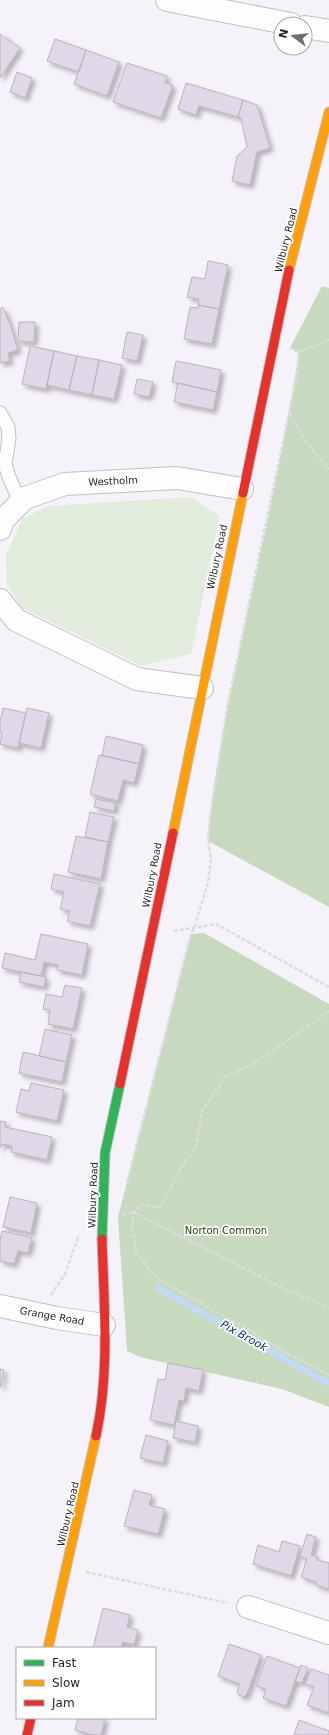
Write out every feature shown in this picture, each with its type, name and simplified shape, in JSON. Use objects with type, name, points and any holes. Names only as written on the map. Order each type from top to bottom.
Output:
[{"type":"street","points":[[167,0],[273,21]]},
{"type":"street","points":[[313,28],[329,31]]},
{"type":"street","name":"Wilbury Road","points":[[48,1647],[101,1412],[105,1364],[102,1220],[105,1153],[152,934],[242,489],[286,282],[329,112]]},
{"type":"street","name":"Westholm","points":[[0,529],[3,520],[25,498],[65,484],[177,478],[242,489]]},
{"type":"street","points":[[3,607],[16,620],[137,679],[202,688]]},
{"type":"street","name":"Grange Road","points":[[0,1306],[57,1318],[104,1325]]},
{"type":"street","points":[[248,1607],[329,1633]]},
{"type":"street","points":[[27,1735],[31,1719]]},
{"type":"lane","points":[[0,413],[8,427],[9,439],[5,464],[9,478],[20,502]]},
{"type":"path","points":[[290,348],[299,352],[329,340]]},
{"type":"path","points":[[126,1186],[191,934],[208,883],[211,858],[208,841],[210,817],[228,703],[290,414],[297,375],[299,352]]},
{"type":"path","points":[[290,414],[307,444],[329,469]]},
{"type":"path","points":[[194,928],[216,924],[329,987]]},
{"type":"path","points":[[118,1217],[134,1212],[142,1204],[160,1208],[182,1166],[196,1147],[202,1111],[225,1077],[257,1062],[329,1011]]},
{"type":"path","points":[[134,1212],[286,1290],[329,1307]]},
{"type":"path","points":[[134,1212],[132,1225],[136,1252],[156,1278],[251,1331],[284,1352],[329,1375]]},
{"type":"path","points":[[48,1298],[65,1274],[80,1231]]},
{"type":"path","points":[[67,1568],[248,1607]]},
{"type":"green space","points":[[322,286],[329,288],[329,907],[208,841],[213,792],[225,719],[272,500],[293,389],[299,352],[290,348]]},
{"type":"green space","points":[[190,497],[220,516],[191,654],[142,666],[22,608],[7,584],[6,555],[22,519],[48,506]]},
{"type":"green space","name":"Norton Common","points":[[204,933],[329,1004],[329,1407],[282,1389],[140,1357],[127,1351],[118,1217],[191,934]]},
{"type":"building","points":[[0,34],[20,48],[0,78]]},
{"type":"building","points":[[55,39],[86,50],[79,72],[47,61]]},
{"type":"building","points":[[86,50],[119,62],[107,96],[74,84]]},
{"type":"building","points":[[127,63],[167,76],[165,83],[173,85],[161,118],[113,102]]},
{"type":"building","points":[[17,72],[32,78],[25,98],[10,92]]},
{"type":"building","points":[[186,83],[243,100],[238,117],[199,106],[196,115],[178,109]]},
{"type":"building","points":[[243,100],[257,105],[270,148],[257,152],[250,185],[232,181],[237,156],[247,147],[241,118],[238,117]]},
{"type":"building","points":[[208,261],[228,265],[219,309],[198,305],[199,299],[187,297],[192,277],[205,279]]},
{"type":"building","points":[[198,305],[219,309],[212,344],[184,339],[190,307],[198,308]]},
{"type":"building","points":[[3,307],[18,350],[8,353],[10,361],[0,363],[0,309]]},
{"type":"building","points":[[19,322],[35,322],[34,342],[18,341]]},
{"type":"building","points":[[127,332],[143,335],[137,361],[122,358]]},
{"type":"building","points":[[30,346],[54,351],[46,389],[22,384]]},
{"type":"building","points":[[54,351],[77,356],[69,390],[47,385]]},
{"type":"building","points":[[77,356],[99,360],[92,395],[69,390]]},
{"type":"building","points":[[99,360],[122,365],[114,399],[92,395]]},
{"type":"building","points":[[176,361],[221,370],[217,392],[172,382]]},
{"type":"building","points":[[137,379],[153,382],[149,397],[134,394]]},
{"type":"building","points":[[178,383],[217,392],[213,410],[174,402]]},
{"type":"building","points":[[3,708],[26,713],[18,748],[0,744],[2,733],[0,733],[0,722]]},
{"type":"building","points":[[27,708],[49,713],[41,748],[19,743]]},
{"type":"building","points":[[106,736],[143,745],[139,764],[102,755]]},
{"type":"building","points":[[99,755],[139,764],[134,783],[123,780],[118,801],[90,794]]},
{"type":"building","points":[[96,799],[116,803],[114,811],[94,807]]},
{"type":"building","points":[[90,812],[114,817],[108,842],[85,837]]},
{"type":"building","points":[[76,836],[108,842],[101,879],[68,872]]},
{"type":"building","points":[[54,874],[100,884],[90,926],[67,921],[70,911],[60,909],[64,892],[51,889]]},
{"type":"building","points":[[41,934],[88,944],[82,975],[57,970],[58,965],[44,962],[41,976],[2,968],[5,953],[35,960]]},
{"type":"building","points":[[21,972],[46,977],[44,987],[19,982]]},
{"type":"building","points":[[65,985],[82,988],[73,1029],[48,1024],[50,1010],[43,1009],[46,994],[62,997]]},
{"type":"building","points":[[45,1029],[72,1035],[66,1062],[39,1056]]},
{"type":"building","points":[[23,1052],[66,1062],[62,1082],[19,1073]]},
{"type":"building","points":[[31,1083],[64,1090],[57,1121],[16,1112],[21,1089],[29,1091]]},
{"type":"building","points":[[0,1121],[6,1122],[5,1127],[52,1137],[47,1160],[11,1152],[12,1146],[2,1144],[0,1148]]},
{"type":"building","points":[[10,1197],[37,1203],[31,1233],[3,1227]]},
{"type":"building","points":[[2,1231],[32,1238],[28,1253],[18,1251],[14,1264],[0,1261],[0,1240]]},
{"type":"building","points":[[168,1363],[203,1370],[199,1391],[186,1388],[184,1401],[179,1400],[174,1425],[150,1420],[158,1379],[165,1380]]},
{"type":"building","points":[[0,1369],[4,1370],[1,1387],[0,1387]]},
{"type":"building","points":[[176,1421],[198,1426],[195,1442],[173,1438]]},
{"type":"building","points":[[146,1435],[168,1441],[163,1463],[140,1458]]},
{"type":"building","points":[[134,1490],[152,1495],[149,1505],[165,1509],[158,1534],[124,1526]]},
{"type":"building","points":[[307,1534],[316,1537],[311,1555],[318,1557],[317,1560],[329,1563],[329,1589],[316,1585],[317,1582],[301,1577],[307,1559],[300,1556]]},
{"type":"building","points":[[282,1541],[300,1546],[291,1576],[253,1564],[258,1545],[279,1552]]},
{"type":"building","points":[[103,1608],[130,1615],[127,1627],[138,1630],[134,1645],[123,1642],[121,1647],[93,1647]]},
{"type":"building","points":[[229,1644],[261,1655],[247,1694],[244,1697],[239,1695],[237,1691],[240,1684],[218,1676]]},
{"type":"building","points":[[267,1656],[300,1668],[286,1706],[263,1698],[266,1689],[256,1686]]},
{"type":"building","points":[[301,1665],[308,1668],[302,1683],[295,1681]]},
{"type":"building","points":[[311,1669],[329,1675],[329,1713],[307,1705],[314,1687],[305,1684]]},
{"type":"building","points":[[78,1719],[105,1719],[101,1735],[93,1735],[75,1730]]},
{"type":"building","points":[[299,1720],[329,1731],[329,1735],[294,1735]]},
{"type":"waterway","name":"Pix Brook","points":[[158,1288],[329,1384]]},
{"type":"traffic: fast","points":[[102,1239],[105,1153],[120,1084]]},
{"type":"traffic: slow","points":[[289,270],[329,112]]},
{"type":"traffic: slow","points":[[173,833],[243,493]]},
{"type":"traffic: slow","points":[[48,1647],[96,1436]]},
{"type":"traffic: jam","points":[[243,493],[289,270]]},
{"type":"traffic: jam","points":[[120,1084],[173,833]]},
{"type":"traffic: jam","points":[[96,1436],[105,1363],[105,1313],[102,1239]]},
{"type":"traffic: jam","points":[[27,1735],[31,1719]]}]
